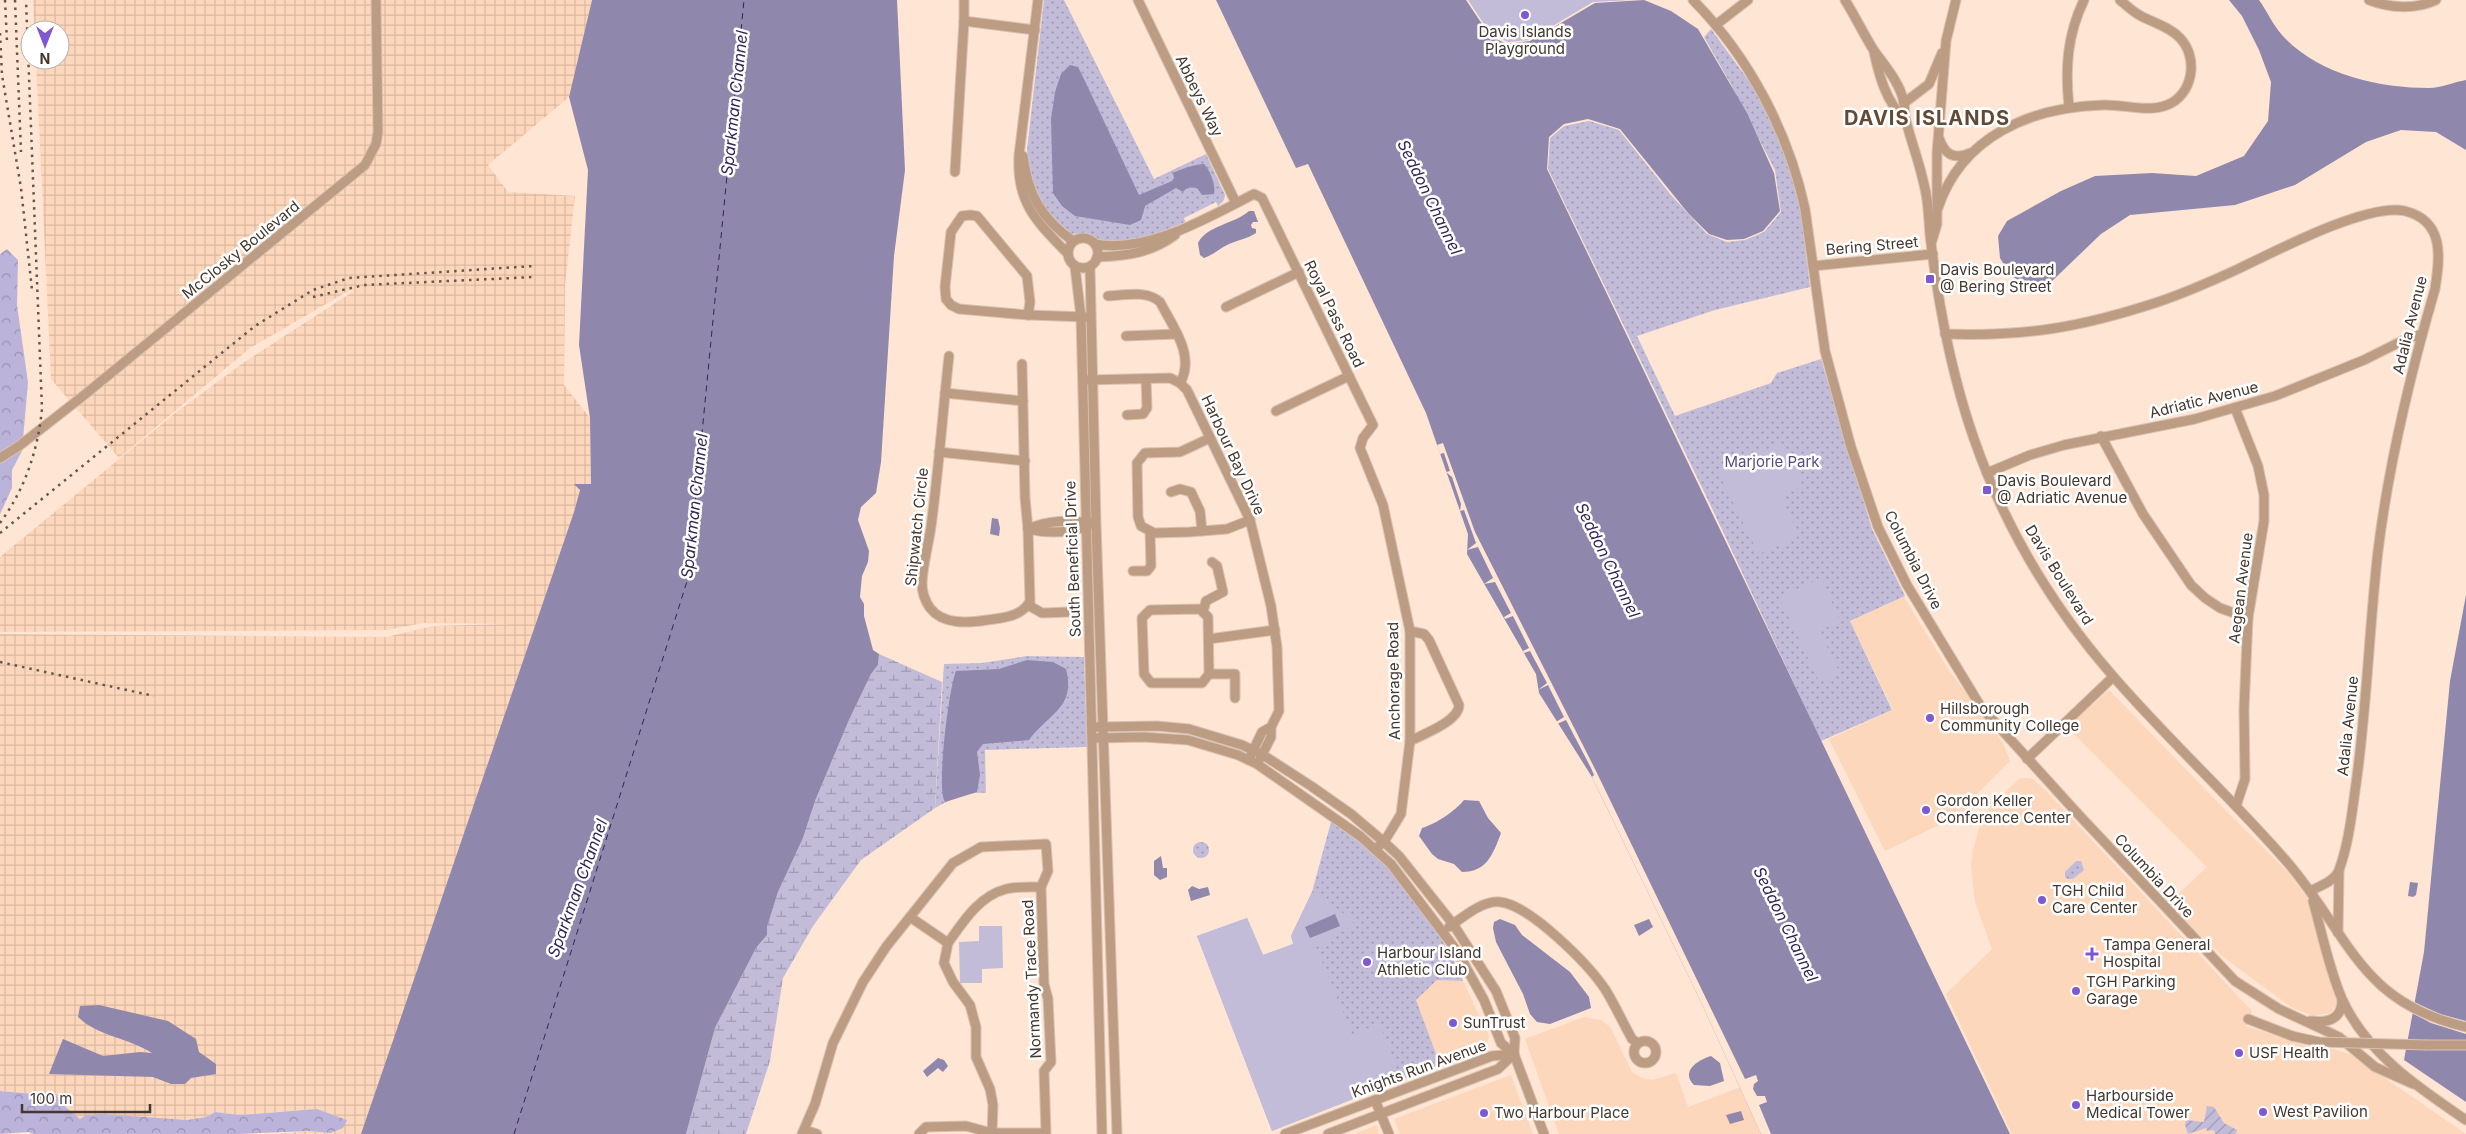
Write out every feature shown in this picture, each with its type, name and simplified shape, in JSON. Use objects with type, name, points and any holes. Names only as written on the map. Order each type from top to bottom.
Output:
[{"type":"street","name":"McClosky Boulevard","points":[[0,458],[19,446],[83,396],[365,165],[376,144],[378,132],[376,0]]},
{"type":"street","points":[[956,172],[964,0]]},
{"type":"street","points":[[1038,0],[1018,174],[1020,188],[1026,204],[1037,222],[1068,254],[1075,267],[1090,268],[1097,257],[1095,244]]},
{"type":"street","name":"Abbeys Way","points":[[1138,0],[1236,203]]},
{"type":"street","name":"Columbia Drive","points":[[1693,0],[1717,24],[1758,86],[1778,125],[1801,188],[1826,351],[1851,447],[1878,527],[1907,585],[1981,707],[2215,962],[2247,990],[2300,1019],[2339,1037],[2375,1067],[2413,1084]]},
{"type":"street","points":[[1717,24],[1748,0]]},
{"type":"street","points":[[1845,0],[1873,49],[1888,67],[1904,103],[1904,118]]},
{"type":"street","points":[[1904,103],[1929,84],[1946,41],[1956,0]]},
{"type":"street","points":[[2069,107],[2067,60],[2073,30],[2084,0]]},
{"type":"street","points":[[1938,136],[1943,148],[1950,155],[1962,156],[1970,153],[2007,128],[2069,107],[2114,105],[2154,108],[2176,100],[2187,86],[2192,70],[2191,60],[2184,43],[2171,31],[2139,15],[2120,0]]},
{"type":"street","points":[[2369,0],[2407,7],[2427,4],[2436,0]]},
{"type":"street","points":[[964,21],[1035,30]]},
{"type":"street","points":[[1931,244],[1937,229],[1936,167],[1946,41]]},
{"type":"street","points":[[1873,49],[1878,70],[1894,109],[1904,118]]},
{"type":"street","name":"Davis Boulevard","points":[[1904,118],[1921,170],[1927,198],[1931,244],[1946,334],[1962,404],[1987,473],[2014,529],[2044,584],[2077,631],[2113,677],[2236,806],[2289,865],[2310,891],[2363,968],[2389,992],[2427,1015],[2466,1028]]},
{"type":"street","points":[[1022,146],[1029,188],[1037,204],[1048,220],[1073,241]]},
{"type":"street","points":[[1938,208],[1949,181],[1970,153]]},
{"type":"street","name":"Royal Pass Road","points":[[1236,203],[1254,194],[1262,198],[1373,425],[1363,438],[1360,448]]},
{"type":"street","points":[[1097,257],[1142,252],[1157,246],[1180,231],[1236,203]]},
{"type":"street","name":"Adalia Avenue","points":[[1946,334],[2044,332],[2101,319],[2159,301],[2198,286],[2323,230],[2370,213],[2392,210],[2415,215],[2432,230],[2437,240],[2439,252],[2435,289],[2400,423],[2385,502],[2378,552],[2363,731],[2350,827],[2339,871],[2338,933]]},
{"type":"street","points":[[1028,315],[1030,302],[1027,276],[977,216],[962,216],[956,222],[950,239],[946,299],[951,305],[959,309],[1028,315],[1092,317]]},
{"type":"street","points":[[1068,254],[1069,246],[1073,241],[1087,239],[1095,244],[1107,246],[1133,243],[1180,231]]},
{"type":"street","name":"Bering Street","points":[[1813,266],[1933,254]]},
{"type":"street","name":"South Beneficial Drive","points":[[1075,267],[1081,317],[1102,1134]]},
{"type":"street","name":"South Beneficial Drive","points":[[1090,268],[1096,524],[1117,1134]]},
{"type":"street","points":[[1226,307],[1299,272]]},
{"type":"street","points":[[1082,381],[1170,378],[1180,383],[1184,376],[1186,361],[1183,346],[1160,302],[1154,296],[1108,296]]},
{"type":"street","points":[[1126,336],[1177,334]]},
{"type":"street","name":"Adriatic Avenue","points":[[1987,473],[2030,455],[2101,436],[2195,419],[2275,396],[2320,379],[2404,340],[2422,334]]},
{"type":"street","name":"Shipwatch Circle","points":[[949,356],[931,533],[922,583],[927,602],[937,615],[959,622],[987,620],[1015,614],[1028,605]]},
{"type":"street","points":[[1022,364],[1025,461],[1024,498],[1028,529],[1031,593],[1028,605],[1042,613],[1070,612]]},
{"type":"street","points":[[1276,411],[1349,376]]},
{"type":"street","points":[[1127,415],[1143,414],[1147,408],[1146,379]]},
{"type":"street","name":"Harbour Bay Drive","points":[[1180,383],[1187,390],[1250,520],[1275,630],[1280,705],[1278,717],[1272,727],[1271,736],[1263,755],[1253,762]]},
{"type":"street","points":[[945,393],[1023,401]]},
{"type":"street","name":"Aegean Avenue","points":[[2235,408],[2258,466],[2264,495],[2264,521],[2248,618],[2244,709],[2245,779],[2236,806]]},
{"type":"street","points":[[2101,436],[2143,514],[2191,585],[2220,608],[2248,618]]},
{"type":"street","points":[[1210,438],[1180,452],[1144,452],[1137,463],[1138,517],[1141,526],[1154,533],[1202,531],[1227,529],[1250,520]]},
{"type":"street","name":"Anchorage Road","points":[[1360,448],[1382,505],[1410,631],[1410,741],[1401,814],[1384,842],[1375,849]]},
{"type":"street","points":[[939,452],[1025,461]]},
{"type":"street","points":[[1171,492],[1180,489],[1191,492],[1200,511],[1202,531]]},
{"type":"street","points":[[1028,529],[1045,522],[1096,524]]},
{"type":"street","points":[[1133,571],[1147,571],[1151,566],[1150,531]]},
{"type":"street","points":[[1203,612],[1206,601],[1223,592],[1217,566],[1212,562]]},
{"type":"street","points":[[1200,609],[1203,612],[1208,617],[1209,674],[1202,683],[1151,683],[1144,674],[1142,618],[1150,610],[1200,609]]},
{"type":"street","points":[[1209,639],[1275,630]]},
{"type":"street","points":[[1410,631],[1424,634],[1429,640],[1459,705],[1456,715],[1450,721],[1410,741]]},
{"type":"street","points":[[1209,674],[1235,674],[1235,698]]},
{"type":"street","points":[[2028,760],[2113,677]]},
{"type":"street","points":[[1092,727],[1157,726],[1190,730],[1218,736],[1254,750],[1351,814],[1384,842],[1399,856],[1453,924],[1496,991],[1515,1038],[1514,1054],[1544,1134]]},
{"type":"street","name":"Harbour Bay Drive","points":[[1253,762],[1254,750],[1262,732],[1272,727]]},
{"type":"street","points":[[1092,738],[1144,737],[1188,740],[1207,744],[1253,762],[1339,820],[1391,864],[1443,931],[1457,951],[1484,1000],[1501,1043],[1514,1054]]},
{"type":"street","name":"Normandy Trace Road","points":[[804,1132],[815,1104],[833,1043],[863,982],[910,917],[953,863],[981,847],[1046,844],[1048,871],[1041,887],[1044,984],[1048,999],[1051,1062],[1044,1071],[1046,1133],[992,1133]]},
{"type":"street","points":[[1095,851],[1108,851]]},
{"type":"street","points":[[2310,891],[2331,880],[2339,871]]},
{"type":"street","points":[[919,1134],[926,1127],[966,1126],[992,1133],[993,1105],[990,1089],[976,1057],[976,1027],[970,1005],[953,982],[944,963],[948,943],[968,916],[985,898],[1006,889],[1041,887]]},
{"type":"street","name":"Davis Boulevard","points":[[2310,891],[2342,999],[2369,1042],[2413,1084]]},
{"type":"street","points":[[1443,931],[1486,904],[1500,902],[1527,914],[1555,934],[1604,987],[1632,1039],[1638,1044]]},
{"type":"street","points":[[910,917],[948,943]]},
{"type":"street","points":[[1097,956],[1111,955]]},
{"type":"street","points":[[2300,1019],[2317,1022],[2330,1020],[2340,1013],[2342,999]]},
{"type":"street","points":[[2248,1019],[2292,1036],[2320,1042],[2466,1045]]},
{"type":"street","name":"Knights Run Avenue","points":[[1291,1133],[1492,1056],[1514,1054]]},
{"type":"street","name":"Knights Run Avenue","points":[[1328,1134],[1498,1069],[1514,1054]]},
{"type":"street","points":[[2413,1084],[2466,1120]]},
{"type":"street","points":[[1375,1100],[1389,1134]]},
{"type":"street","points":[[1101,1106],[1116,1105]]},
{"type":"street","points":[[804,1132],[817,1134]]},
{"type":"shaded area","points":[[33,0],[592,0],[569,97],[488,165],[508,192],[575,196],[565,285],[564,385],[590,418],[591,484],[575,484],[580,490],[574,512],[362,1134],[275,1134],[309,1131],[330,1133],[347,1120],[317,1109],[240,1115],[215,1112],[206,1117],[187,1120],[80,1119],[62,1104],[57,1096],[0,1091],[0,634],[386,637],[433,626],[508,624],[423,623],[387,630],[0,632],[0,557],[174,414],[243,363],[354,291],[350,290],[250,348],[119,458],[51,379],[36,70],[70,70],[70,20],[34,20]]},
{"type":"shaded area","name":"Hillsborough Community College","points":[[1904,597],[1948,669],[2003,743],[2010,761],[1976,795],[1968,811],[1885,851],[1829,739],[1893,710],[1850,621]]},
{"type":"shaded area","points":[[2109,690],[2286,870],[2312,904],[2338,1002],[2331,1013],[2313,1016],[2291,1007],[2222,956],[2168,904],[2207,867],[2067,727]]},
{"type":"shaded area","name":"Tampa General Hospital","points":[[2019,779],[2033,779],[2046,791],[2252,1011],[2246,1026],[2309,1046],[2333,1049],[2350,1054],[2466,1134],[2012,1134],[1946,994],[1992,949],[1975,902],[1971,865],[1973,850],[1981,821],[1988,809]]},
{"type":"shaded area","name":"SunTrust","points":[[1437,980],[1463,981],[1489,1036],[1487,1046],[1483,1049],[1442,1064],[1439,1062],[1416,1003],[1417,998]]},
{"type":"shaded area","points":[[1584,1017],[1601,1020],[1610,1027],[1632,1072],[1642,1078],[1652,1080],[1676,1073],[1688,1107],[1741,1087],[1761,1134],[1559,1134],[1525,1039]]},
{"type":"shaded area","points":[[1511,1075],[1533,1134],[1400,1134],[1394,1119]]},
{"type":"shaded area","points":[[1377,1125],[1379,1134],[1354,1134]]},
{"type":"green space","points":[[1044,0],[1064,0],[1154,179],[1206,154],[1225,195],[1224,200],[1218,206],[1216,202],[1184,218],[1185,222],[1156,234],[1135,241],[1114,244],[1104,243],[1085,233],[1069,233],[1051,219],[1038,197],[1030,173],[1027,150]]},
{"type":"green space","name":"Davis Islands Playground","points":[[1468,0],[1631,0],[1593,2],[1529,40],[1508,42],[1490,33]]},
{"type":"green space","name":"Marjorie Park","points":[[1711,29],[1754,88],[1774,126],[1798,189],[1810,287],[1715,310],[1637,336],[1675,416],[1771,383],[1777,373],[1821,359],[1872,529],[1905,596],[1850,621],[1892,710],[1821,741],[1710,504],[1548,169],[1550,138],[1564,126],[1589,121],[1619,130],[1671,195],[1707,234],[1727,242],[1745,240],[1764,232],[1781,212],[1775,170],[1704,37]]},
{"type":"green space","points":[[7,249],[18,260],[17,305],[28,382],[22,451],[12,470],[12,488],[0,514],[0,254]]},
{"type":"green space","points":[[1781,443],[1785,446],[1801,483],[1799,488],[1784,494],[1782,498],[1798,533],[1797,538],[1762,553],[1757,551],[1720,476],[1722,470]]},
{"type":"green space","points":[[1817,580],[1823,581],[1839,619],[1837,623],[1823,629],[1821,634],[1839,671],[1837,675],[1823,681],[1818,679],[1781,601],[1782,596]]},
{"type":"green space","points":[[879,654],[942,682],[935,808],[861,860],[813,926],[783,978],[770,1061],[746,1134],[686,1134],[715,1028],[756,948],[767,935],[767,927],[778,892],[803,838],[815,801],[849,720],[871,674],[878,665]]},
{"type":"green space","points":[[1027,656],[1084,657],[1087,747],[985,750],[986,793],[973,793],[935,808],[944,664],[982,663]]},
{"type":"green space","points":[[1331,822],[1365,847],[1394,874],[1430,921],[1456,965],[1463,981],[1437,980],[1416,1000],[1439,1062],[1442,1064],[1272,1131],[1197,936],[1247,918],[1263,955],[1294,944],[1291,936],[1312,892]]},
{"type":"green space","points":[[1201,842],[1207,844],[1209,850],[1207,856],[1201,858],[1195,856],[1193,850],[1195,844]]},
{"type":"green space","points":[[2076,861],[2081,861],[2084,870],[2073,879],[2068,879],[2065,877],[2065,872]]},
{"type":"green space","points":[[1312,892],[1352,919],[1354,926],[1331,935],[1333,940],[1316,947],[1352,1034],[1380,1024],[1401,1080],[1272,1131],[1197,936],[1247,918],[1263,955],[1293,944],[1291,936]]},
{"type":"green space","points":[[979,926],[1002,926],[1003,968],[982,969],[982,983],[960,983],[959,942],[979,941]]},
{"type":"green space","points":[[0,1091],[57,1096],[62,1104],[80,1119],[86,1115],[101,1114],[187,1120],[206,1117],[215,1112],[240,1115],[317,1109],[347,1120],[343,1128],[330,1133],[309,1131],[239,1134],[34,1134],[28,1132],[0,1134]]},
{"type":"green space","points":[[2207,1106],[2214,1107],[2224,1123],[2237,1130],[2236,1134],[2215,1134],[2214,1130],[2207,1131],[2206,1128],[2188,1134],[2185,1125],[2186,1120],[2204,1122]]},
{"type":"water","name":"Sparkman Channel","points":[[592,0],[897,0],[905,170],[894,256],[881,462],[876,493],[861,507],[858,520],[869,551],[868,562],[862,576],[860,597],[864,604],[864,616],[873,650],[879,654],[878,665],[871,674],[849,720],[815,801],[803,838],[778,892],[767,927],[767,935],[756,948],[715,1028],[686,1134],[361,1134],[574,512],[580,490],[574,484],[591,484],[590,418],[579,345],[588,170],[569,97]]},
{"type":"water","name":"Seddon Channel","points":[[1216,0],[1466,0],[1490,36],[1507,44],[1530,41],[1595,3],[1644,0],[1671,11],[1698,29],[1747,113],[1774,173],[1780,211],[1763,231],[1744,239],[1727,240],[1709,234],[1688,213],[1620,129],[1588,119],[1564,124],[1549,137],[1547,169],[2010,1134],[1761,1134],[1700,1000],[1592,777],[1539,693],[1536,674],[1467,554],[1468,534],[1426,413],[1308,164],[1296,168]]},
{"type":"water","points":[[2229,0],[2259,0],[2282,35],[2296,48],[2330,69],[2350,76],[2369,82],[2429,88],[2466,80],[2466,150],[2436,132],[2401,130],[2366,142],[2295,185],[2235,205],[2130,215],[2101,234],[2051,282],[2023,283],[2011,276],[2000,258],[1998,236],[2007,221],[2061,191],[2095,176],[2152,173],[2196,176],[2244,156],[2268,121],[2271,82],[2259,50],[2242,16]]},
{"type":"water","points":[[1070,65],[1078,67],[1139,195],[1172,181],[1174,178],[1173,173],[1176,171],[1204,164],[1212,178],[1214,194],[1202,195],[1197,188],[1189,188],[1183,192],[1176,188],[1145,206],[1141,220],[1130,225],[1075,216],[1062,206],[1053,193],[1051,119],[1055,92],[1061,74]]},
{"type":"water","points":[[1249,211],[1254,211],[1258,222],[1253,222],[1251,225],[1252,228],[1256,229],[1256,233],[1229,244],[1204,258],[1200,255],[1198,243],[1202,237],[1214,228],[1236,219]]},
{"type":"water","points":[[992,518],[998,519],[999,536],[990,534]]},
{"type":"water","points":[[2466,595],[2466,1102],[2404,1060],[2424,952],[2450,681]]},
{"type":"water","points":[[1027,660],[1053,662],[1066,669],[1068,682],[1064,701],[1059,709],[1029,740],[983,744],[977,752],[980,775],[977,792],[945,802],[942,779],[943,759],[947,716],[956,671],[999,669]]},
{"type":"water","points":[[1464,800],[1479,801],[1488,818],[1501,833],[1492,855],[1483,865],[1478,869],[1462,872],[1454,864],[1438,859],[1432,854],[1419,836],[1422,828],[1445,817]]},
{"type":"water","points":[[1161,856],[1163,868],[1167,868],[1167,877],[1160,880],[1154,875],[1154,861]]},
{"type":"water","points":[[2410,882],[2418,883],[2416,895],[2413,897],[2408,896]]},
{"type":"water","points":[[1192,886],[1199,889],[1208,887],[1210,895],[1191,901],[1188,890]]},
{"type":"water","points":[[1335,914],[1340,926],[1310,938],[1305,927]]},
{"type":"water","points":[[1500,919],[1515,925],[1522,935],[1570,972],[1589,997],[1591,1008],[1550,1024],[1537,1022],[1530,1014],[1523,994],[1496,942],[1493,928],[1494,922]]},
{"type":"water","points":[[1649,919],[1653,927],[1639,936],[1634,925]]},
{"type":"water","points":[[99,1005],[168,1021],[196,1039],[199,1052],[216,1064],[216,1074],[191,1078],[185,1084],[171,1084],[153,1077],[49,1074],[63,1039],[103,1056],[140,1052],[152,1053],[94,1029],[78,1017],[80,1006]]},
{"type":"water","points":[[1711,1056],[1720,1063],[1724,1081],[1710,1086],[1694,1085],[1689,1075],[1692,1067],[1701,1060]]},
{"type":"water","points":[[938,1058],[944,1060],[948,1066],[943,1072],[938,1068],[927,1077],[923,1071]]},
{"type":"water","points":[[1741,1111],[1744,1120],[1730,1124],[1726,1115]]},
{"type":"pier","points":[[1443,443],[1475,532],[1595,769],[1745,1079],[1756,1075],[1758,1081],[1754,1084],[1753,1089],[1757,1096],[1765,1096],[1767,1102],[1759,1105],[1771,1134],[1761,1134],[1700,1000],[1592,777],[1594,775],[1591,768],[1566,720],[1557,724],[1556,722],[1564,717],[1548,685],[1538,690],[1547,683],[1530,651],[1524,653],[1523,651],[1529,648],[1513,616],[1505,619],[1504,617],[1511,613],[1495,582],[1484,584],[1493,578],[1478,547],[1467,550],[1476,543],[1464,510],[1460,511],[1461,504],[1452,477],[1446,472],[1450,471],[1444,453],[1440,454],[1437,445]]},
{"type":"pier","points":[[2412,1001],[2440,1014],[2466,1021],[2466,1034],[2431,1023],[2410,1012]]},
{"type":"ferry route","points":[[514,1134],[688,578],[744,0]]},
{"type":"railway","points":[[5,0],[7,42]]},
{"type":"railway","points":[[15,0],[21,152]]},
{"type":"railway","points":[[0,523],[17,497],[29,469],[34,454],[42,409],[26,0]]},
{"type":"railway","points":[[0,33],[2,75],[21,188],[32,290]]},
{"type":"railway","points":[[0,533],[255,326],[313,290],[349,278],[534,266]]},
{"type":"railway","points":[[313,297],[364,285],[534,277]]},
{"type":"railway","points":[[0,662],[154,696]]},
{"type":"place","name":"Davis Islands Playground","points":[[1525,15]]},
{"type":"place","name":"Davis Boulevard @ Bering Street","points":[[1930,279]]},
{"type":"place","name":"Davis Boulevard @ Adriatic Avenue","points":[[1987,490]]},
{"type":"place","name":"Hillsborough Community College","points":[[1930,718]]},
{"type":"place","name":"Gordon Keller Conference Center","points":[[1926,810]]},
{"type":"place","name":"TGH Child Care Center","points":[[2042,900]]},
{"type":"place","name":"Tampa General Hospital","points":[[2092,954]]},
{"type":"place","name":"Harbour Island Athletic Club","points":[[1367,962]]},
{"type":"place","name":"TGH Parking Garage","points":[[2076,991]]},
{"type":"place","name":"SunTrust","points":[[1453,1023]]},
{"type":"place","name":"USF Health","points":[[2239,1053]]},
{"type":"place","name":"Harbourside Medical Tower","points":[[2076,1105]]},
{"type":"place","name":"West Pavilion","points":[[2263,1112]]},
{"type":"place","name":"Two Harbour Place","points":[[1484,1113]]},
{"type":"district","name":"DAVIS ISLANDS","points":[[1927,118]]}]
